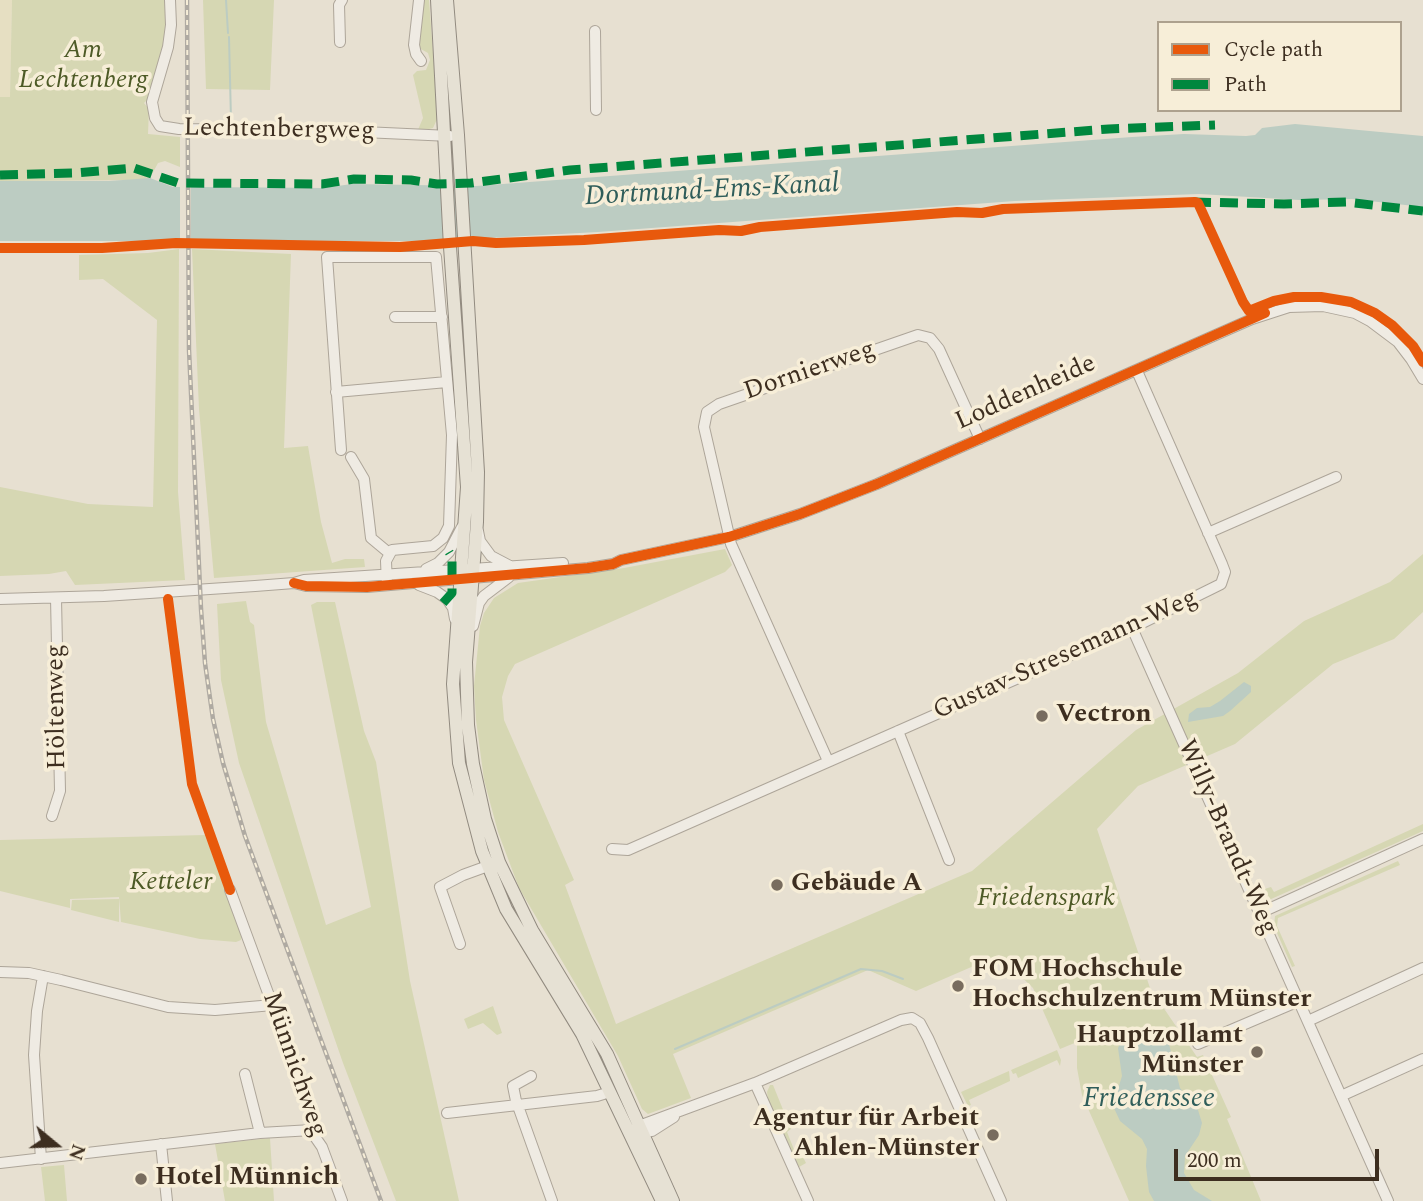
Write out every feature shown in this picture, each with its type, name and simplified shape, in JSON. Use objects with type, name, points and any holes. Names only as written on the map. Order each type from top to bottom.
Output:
[{"type":"main road","points":[[437,0],[450,247],[467,476],[466,662],[470,744],[493,864],[506,909],[582,1034],[610,1092],[638,1132],[673,1201]]},
{"type":"main road","points":[[447,0],[477,443],[477,522],[456,622],[453,684],[459,763],[473,821],[493,864],[596,1032],[638,1132],[662,1201]]},
{"type":"street","name":"Lechtenbergweg","points":[[170,0],[171,25],[152,102],[155,118],[160,126],[179,129],[342,131],[445,136]]},
{"type":"street","points":[[340,42],[339,5],[342,0]]},
{"type":"street","points":[[419,0],[414,45],[421,61]]},
{"type":"street","points":[[595,31],[596,110]]},
{"type":"street","points":[[445,136],[458,135]]},
{"type":"street","points":[[341,450],[327,257],[436,257],[452,445],[447,530],[443,538],[433,546],[398,548],[389,553],[386,561],[387,580]]},
{"type":"street","name":"Loddenheide","points":[[466,574],[588,568],[613,564],[729,537],[800,514],[1137,371],[1265,313],[1289,307],[1312,305],[1341,309],[1378,326],[1406,351],[1423,379]]},
{"type":"street","points":[[395,317],[442,317]]},
{"type":"street","name":"Dornierweg","points":[[729,537],[704,426],[708,412],[719,404],[918,335],[930,338],[939,349],[979,439]]},
{"type":"street","name":"Gustav-Stresemann-Weg","points":[[612,849],[628,850],[1132,628],[1221,584],[1225,572],[1137,371]]},
{"type":"street","points":[[336,392],[447,382]]},
{"type":"street","points":[[351,457],[364,479],[371,538],[389,553]]},
{"type":"street","points":[[1208,533],[1336,477]]},
{"type":"street","points":[[415,578],[449,552],[466,512]]},
{"type":"street","points":[[466,662],[479,603],[512,571],[491,556],[482,545],[477,522]]},
{"type":"street","points":[[729,537],[737,561],[828,761]]},
{"type":"street","points":[[0,599],[294,583],[329,586],[466,574]]},
{"type":"street","points":[[415,578],[447,599],[453,608],[456,622]]},
{"type":"street","name":"Höltenweg","points":[[52,816],[60,791],[56,598]]},
{"type":"street","name":"Willy-Brandt-Weg","points":[[1132,628],[1388,1201]]},
{"type":"street","points":[[898,731],[949,860]]},
{"type":"street","points":[[1260,913],[1423,839]]},
{"type":"street","points":[[460,944],[440,887],[493,864]]},
{"type":"street","name":"Münnichweg","points":[[230,890],[312,1112],[312,1130],[322,1147],[341,1201]]},
{"type":"street","points":[[1308,1021],[1423,968]]},
{"type":"street","points":[[0,972],[43,976],[168,1007],[215,1010],[273,1005]]},
{"type":"street","points":[[41,1159],[34,1055],[43,976]]},
{"type":"street","points":[[1198,1044],[1299,1001]]},
{"type":"street","points":[[638,1132],[901,1020],[915,1019],[928,1038],[1002,1201]]},
{"type":"street","points":[[1341,1096],[1423,1059]]},
{"type":"street","points":[[245,1074],[260,1133]]},
{"type":"street","points":[[531,1076],[513,1086],[551,1201]]},
{"type":"street","points":[[755,1083],[808,1201]]},
{"type":"street","points":[[447,1113],[597,1096],[610,1092]]},
{"type":"street","points":[[0,1163],[260,1133],[312,1130]]},
{"type":"street","points":[[161,1144],[167,1201]]},
{"type":"shaded area","points":[[0,0],[12,0],[10,97],[0,97]]},
{"type":"green space","name":"Am Lechtenberg","points":[[12,0],[167,0],[167,37],[148,99],[144,103],[149,109],[148,134],[180,137],[180,167],[165,161],[158,163],[150,178],[146,180],[0,181],[0,97],[10,97]]},
{"type":"green space","points":[[203,0],[274,0],[270,90],[206,89]]},
{"type":"green space","points":[[424,0],[429,0],[438,117],[433,128],[417,132],[423,118],[413,75],[417,71],[426,70],[430,60],[428,53],[419,48]]},
{"type":"green space","points":[[179,249],[178,492],[185,580],[75,585],[66,571],[0,576],[0,487],[88,504],[153,507],[157,320],[103,279],[79,280],[79,255],[148,253]]},
{"type":"green space","points":[[192,249],[291,254],[284,448],[308,446],[321,522],[332,563],[345,559],[364,559],[365,567],[214,578],[199,409]]},
{"type":"green space","name":"Friedenspark","points":[[725,549],[732,565],[725,572],[515,664],[508,676],[502,697],[504,720],[574,880],[565,885],[616,1024],[972,871],[1136,730],[1238,673],[1304,621],[1390,582],[1423,554],[1423,612],[1394,639],[1333,664],[1235,744],[1138,786],[1097,829],[1150,988],[1197,1057],[1203,1055],[1231,1117],[1227,1119],[1261,1201],[1129,1201],[1082,1095],[1077,1068],[1077,1042],[1060,1049],[1033,988],[999,955],[916,991],[868,970],[673,1054],[691,1098],[648,1114],[642,1109],[618,1056],[519,888],[498,832],[484,780],[476,720],[474,686],[480,626],[484,613],[494,598],[518,583],[624,568]]},
{"type":"green space","points":[[246,601],[250,622],[254,625],[266,722],[326,925],[371,907],[311,605],[317,602],[335,602],[364,731],[376,762],[410,981],[459,1201],[396,1201],[343,1063],[239,763],[221,680],[217,604]]},
{"type":"green space","points":[[1423,824],[1423,831],[1269,900],[1262,898],[1258,891],[1271,887],[1274,892]]},
{"type":"green space","name":"Ketteler","points":[[205,835],[242,934],[241,940],[236,942],[200,939],[121,922],[119,897],[70,899],[70,908],[0,891],[0,840]]},
{"type":"green space","points":[[1398,861],[1400,865],[1278,918],[1277,926],[1295,966],[1292,967],[1274,926],[1275,916]]},
{"type":"green space","points":[[119,899],[119,922],[71,910],[72,900]]},
{"type":"green space","points":[[493,1006],[502,1033],[497,1035],[483,1023],[468,1029],[464,1019]]},
{"type":"green space","points":[[1057,1050],[1060,1066],[1057,1060],[1018,1078],[1011,1070]]},
{"type":"green space","points":[[1009,1071],[1010,1081],[969,1100],[971,1105],[968,1106],[961,1092]]},
{"type":"green space","points":[[770,1085],[773,1085],[784,1112],[779,1115],[783,1124],[788,1123],[791,1129],[787,1132],[797,1157],[802,1155],[806,1163],[799,1167],[768,1099]]},
{"type":"green space","points":[[270,1138],[274,1201],[225,1201],[215,1144]]},
{"type":"green space","points":[[64,1165],[67,1201],[45,1201],[41,1167]]},
{"type":"water","name":"Dortmund-Ems-Kanal","points":[[1295,124],[1423,136],[1423,207],[1352,199],[1299,200],[1199,194],[1015,201],[598,232],[433,241],[0,241],[0,181],[109,181],[150,178],[173,187],[323,188],[352,184],[476,186],[1132,137],[1184,134],[1246,136],[1255,135],[1262,128]]},
{"type":"water","points":[[1244,682],[1251,686],[1251,692],[1223,716],[1188,722],[1189,714],[1197,708],[1210,707]]},
{"type":"water","name":"Friedenssee","points":[[1137,1028],[1155,1028],[1162,1032],[1169,1044],[1180,1088],[1198,1110],[1202,1123],[1199,1135],[1185,1156],[1184,1173],[1194,1190],[1212,1201],[1154,1201],[1149,1192],[1147,1149],[1142,1139],[1120,1121],[1114,1108],[1122,1076],[1118,1048],[1124,1036]]},
{"type":"pier","points":[[180,183],[191,183],[191,244],[180,244]]},
{"type":"waterway","points":[[226,0],[228,33]]},
{"type":"waterway","points":[[229,37],[231,120]]},
{"type":"waterway","points":[[675,1049],[861,969],[882,971],[903,979]]},
{"type":"railway","points":[[187,0],[189,350],[201,609],[213,719],[245,836],[381,1201]]},
{"type":"marked path","points":[[0,175],[134,168],[178,183],[322,184],[354,179],[411,180],[437,184],[471,183],[570,170],[1109,129],[1215,125]]},
{"type":"marked path","points":[[1193,202],[1346,202],[1423,211]]},
{"type":"marked path","points":[[443,603],[452,593],[452,557],[449,552]]},
{"type":"cycle path","points":[[0,248],[102,248],[176,243],[400,247],[473,241],[496,243],[584,240],[719,230],[741,231],[760,227],[957,212],[982,213],[1003,209],[1195,202],[1198,203],[1249,311],[1274,301],[1294,297],[1321,297],[1351,302],[1375,313],[1392,325],[1413,346],[1423,362]]},
{"type":"cycle path","points":[[294,583],[306,586],[367,587],[588,568],[729,537],[800,514],[877,484],[1265,313]]},
{"type":"cycle path","points":[[168,599],[192,784],[230,890]]},
{"type":"place","name":"Vectron","points":[[1042,716]]},
{"type":"place","name":"Gebäude A","points":[[777,885]]},
{"type":"place","name":"FOM Hochschule Hochschulzentrum Münster","points":[[958,986]]},
{"type":"place","name":"Hauptzollamt Münster","points":[[1257,1052]]},
{"type":"place","name":"Agentur für Arbeit Ahlen-Münster","points":[[993,1135]]},
{"type":"place","name":"Hotel Münnich","points":[[141,1179]]}]
